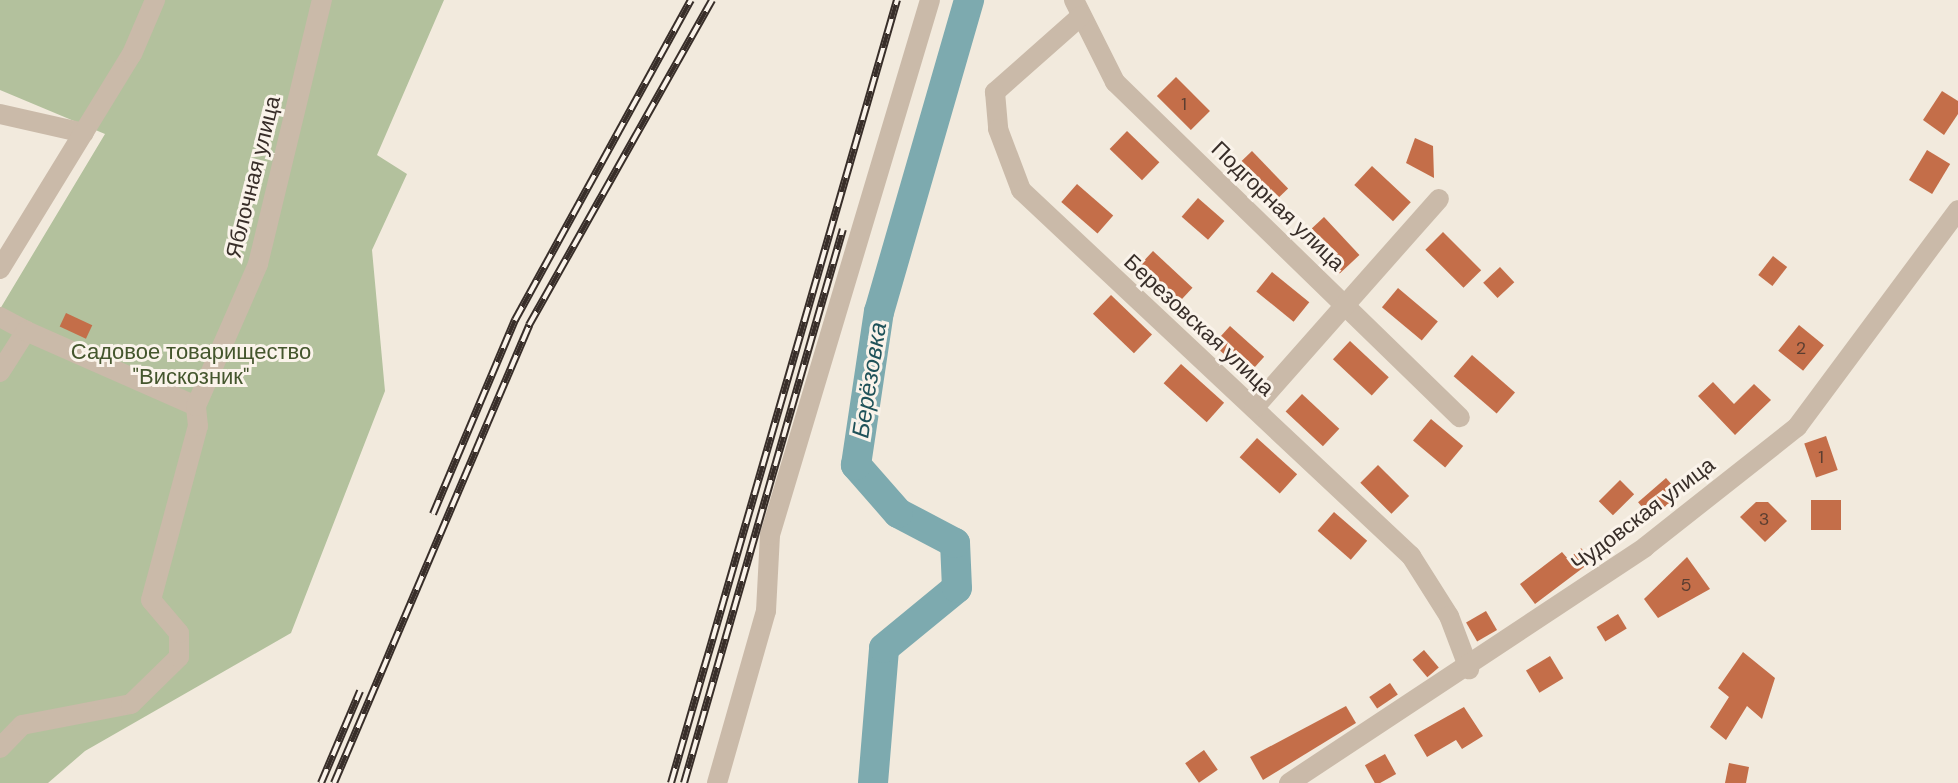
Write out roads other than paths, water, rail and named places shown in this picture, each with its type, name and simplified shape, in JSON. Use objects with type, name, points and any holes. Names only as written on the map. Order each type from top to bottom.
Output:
[{"type":"street","points":[[0,269],[132,54],[155,0]]},
{"type":"street","name":"Яблочная улица","points":[[0,748],[22,725],[131,704],[179,657],[179,633],[151,600],[198,426],[196,406],[258,264],[322,0]]},
{"type":"street","points":[[717,783],[766,611],[770,535],[930,0]]},
{"type":"street","name":"Подгорная улица","points":[[1077,8],[1115,82],[1460,417]]},
{"type":"street","name":"Березовская улица","points":[[1077,8],[995,92],[998,129],[1021,190],[1411,556],[1449,616],[1469,669]]},
{"type":"street","points":[[0,114],[84,133]]},
{"type":"street","points":[[1254,408],[1343,302],[1439,199]]},
{"type":"street","name":"Чудовская улица","points":[[1289,783],[1469,669],[1645,547],[1797,427],[1958,210]]},
{"type":"street","points":[[0,317],[196,406]]},
{"type":"street","points":[[0,372],[26,331]]},
{"type":"waterway","name":"Берёзовка","points":[[873,783],[884,648],[957,588],[955,543],[898,513],[856,465],[879,312],[969,0]]},
{"type":"railway","points":[[433,514],[515,320],[691,0]]},
{"type":"railway","points":[[334,783],[529,325],[712,0]]},
{"type":"railway","points":[[671,783],[897,0]]},
{"type":"railway","points":[[684,783],[843,229]]},
{"type":"railway","points":[[321,783],[360,691]]},
{"type":"park label","name":"Садовое товарищество \"Вискозник\"","points":[[191,364]]}]
